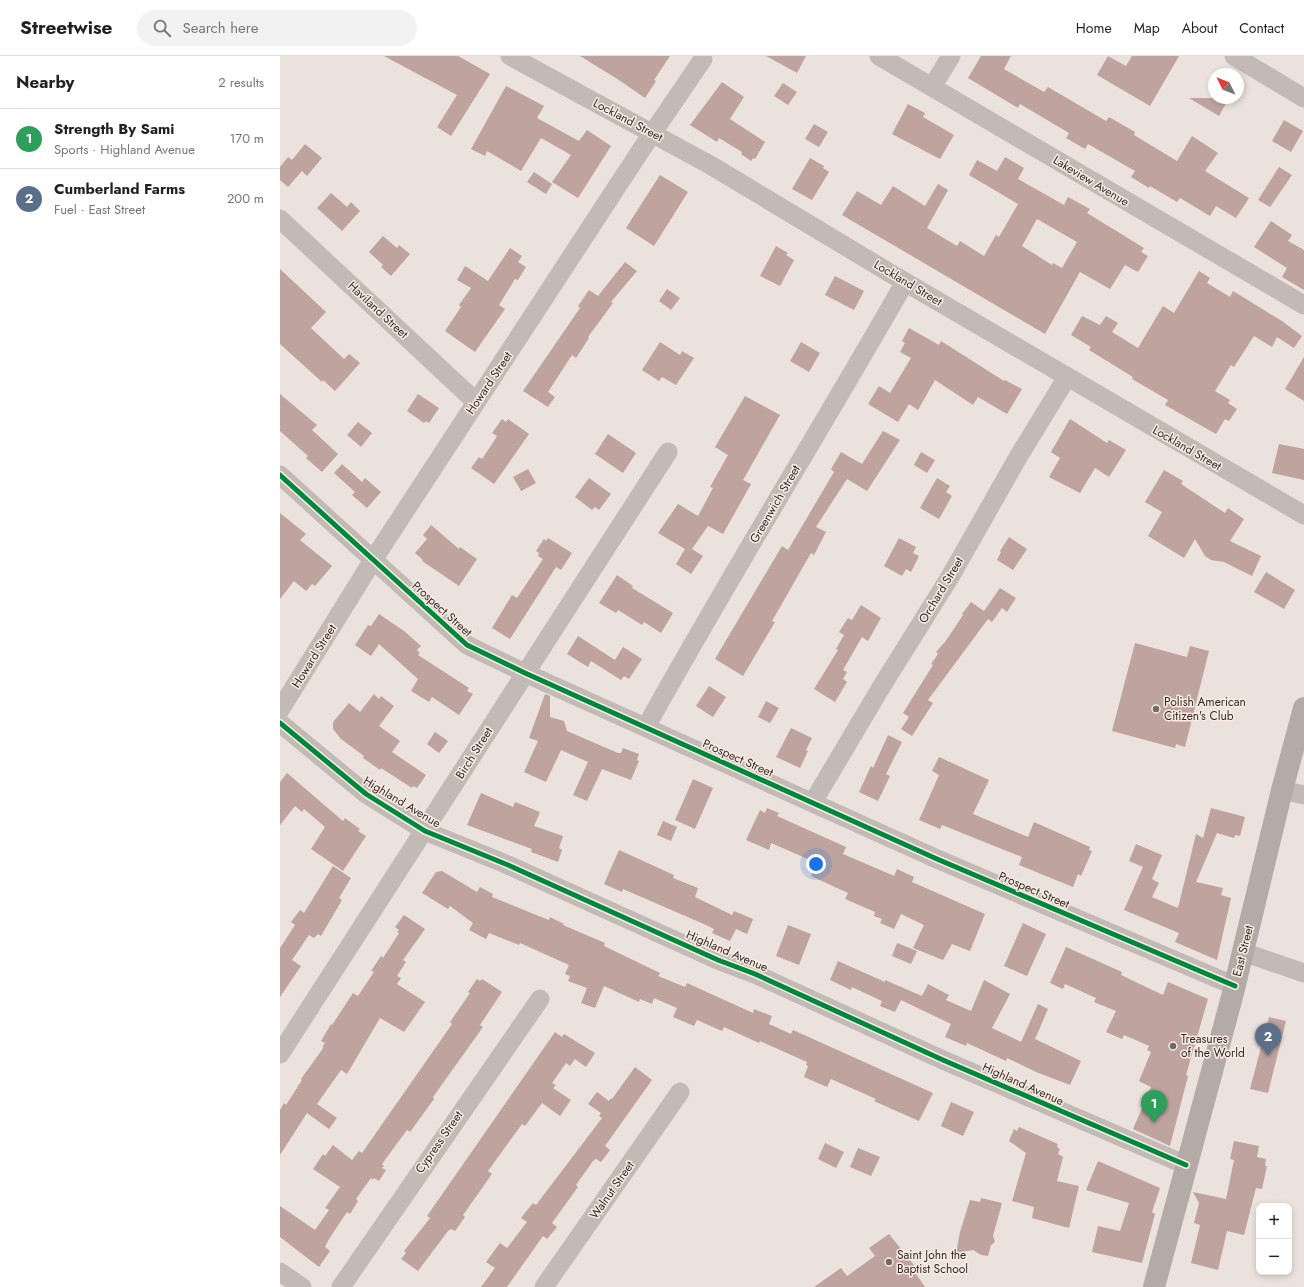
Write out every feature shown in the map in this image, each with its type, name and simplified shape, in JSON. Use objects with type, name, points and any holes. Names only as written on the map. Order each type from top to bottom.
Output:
[{"type":"main road","name":"East Street","points":[[1154,1287],[1235,986],[1282,790],[1304,708]]},
{"type":"street","name":"Lockland Street","points":[[510,56],[712,166],[905,282],[1304,515]]},
{"type":"street","name":"Lakeview Avenue","points":[[878,56],[1166,226],[1222,256],[1304,305]]},
{"type":"street","points":[[932,87],[951,56]]},
{"type":"street","points":[[1234,56],[1304,98]]},
{"type":"street","name":"Howard Street","points":[[280,710],[373,560],[703,59]]},
{"type":"street","name":"Haviland Street","points":[[280,219],[476,402]]},
{"type":"street","name":"Greenwich Street","points":[[646,727],[698,634],[844,389],[905,282]]},
{"type":"street","name":"Orchard Street","points":[[813,802],[880,689],[950,577],[1017,459],[1067,377]]},
{"type":"street","name":"Birch Street","points":[[280,1054],[426,830],[668,452]]},
{"type":"street","name":"Prospect Street","points":[[280,474],[467,645],[525,674],[813,802],[936,859],[1235,986]]},
{"type":"street","name":"Highland Avenue","points":[[280,723],[366,794],[426,830],[508,865],[718,960],[755,974],[1062,1113],[1186,1165]]},
{"type":"street","points":[[1282,790],[1304,795]]},
{"type":"street","points":[[1243,952],[1304,973]]},
{"type":"street","name":"Cypress Street","points":[[340,1287],[540,999]]},
{"type":"street","name":"Walnut Street","points":[[544,1287],[680,1092]]},
{"type":"street","points":[[280,1272],[302,1287]]},
{"type":"building","points":[[384,56],[458,56],[490,74],[451,136],[437,127],[457,95]]},
{"type":"building","points":[[580,56],[670,56],[654,80],[656,81],[645,98]]},
{"type":"building","points":[[766,56],[806,56],[797,73]]},
{"type":"building","points":[[981,56],[1011,56],[1004,69],[1044,92],[1048,87],[1106,121],[1109,117],[1135,132],[1134,135],[1177,161],[1192,136],[1218,153],[1205,171],[1249,198],[1236,218],[1216,206],[1210,216],[1180,198],[1177,202],[1150,186],[1149,188],[1131,177],[1135,171],[1088,144],[1085,149],[1066,138],[1069,133],[1020,104],[1018,108],[968,78]]},
{"type":"building","points":[[1108,56],[1126,66],[1132,56],[1179,56],[1150,106],[1097,75]]},
{"type":"building","points":[[722,82],[744,97],[730,119],[765,142],[755,159],[753,158],[751,161],[741,154],[742,152],[719,138],[717,142],[690,125]]},
{"type":"building","points":[[783,83],[797,92],[788,105],[774,96]]},
{"type":"building","points":[[506,86],[544,106],[537,118],[579,141],[587,130],[611,146],[578,198],[552,182],[571,155],[541,138],[521,171],[487,151],[485,156],[471,149]]},
{"type":"building","points":[[1189,98],[1208,98],[1208,104],[1226,104],[1219,116]]},
{"type":"building","points":[[908,104],[925,113],[923,117],[954,135],[940,159],[892,134]]},
{"type":"building","points":[[1284,120],[1303,131],[1291,152],[1272,141]]},
{"type":"building","points":[[814,124],[828,132],[819,147],[805,139]]},
{"type":"building","points":[[305,144],[322,158],[307,176],[302,171],[288,187],[280,180],[280,167],[288,157],[292,160]]},
{"type":"building","points":[[1005,157],[1024,168],[1018,179],[1064,205],[1068,197],[1090,209],[1087,213],[1144,248],[1141,252],[1148,256],[1138,272],[1125,265],[1110,289],[1080,272],[1045,334],[842,215],[857,191],[881,205],[893,186],[925,206],[938,184],[948,190],[927,228],[957,246],[960,241],[984,256],[996,235],[999,237],[1018,204],[969,175],[977,160],[997,171]],"holes":[[[1037,219],[1077,242],[1062,268],[1053,263],[1052,265],[1022,246]]]},
{"type":"building","points":[[810,158],[824,166],[823,168],[829,172],[812,200],[792,189]]},
{"type":"building","points":[[1279,167],[1292,175],[1270,207],[1258,200]]},
{"type":"building","points":[[534,172],[552,184],[546,194],[527,182]]},
{"type":"building","points":[[660,175],[688,192],[654,246],[626,228]]},
{"type":"building","points":[[331,193],[347,207],[351,202],[360,211],[342,231],[317,208]]},
{"type":"building","points":[[1271,221],[1292,235],[1288,241],[1304,250],[1304,290],[1282,277],[1287,268],[1254,247]]},
{"type":"building","points":[[383,236],[397,248],[399,245],[410,254],[391,276],[381,267],[383,265],[369,252]]},
{"type":"building","points":[[776,246],[788,253],[786,255],[794,260],[780,286],[760,276]]},
{"type":"building","points":[[510,248],[522,256],[518,262],[526,267],[518,280],[515,279],[499,305],[505,309],[475,352],[445,331],[461,307],[459,305],[471,288],[457,280],[465,266],[488,281]]},
{"type":"building","points":[[625,262],[637,271],[611,302],[613,303],[588,337],[589,338],[576,358],[572,355],[548,392],[555,397],[548,407],[523,391],[580,308],[578,306],[589,290],[598,296]]},
{"type":"building","points":[[280,269],[326,312],[311,328],[344,359],[349,354],[360,363],[335,391],[323,380],[322,382],[280,344]]},
{"type":"building","points":[[1199,271],[1210,278],[1207,283],[1230,297],[1233,291],[1282,321],[1302,336],[1294,348],[1277,337],[1272,347],[1254,336],[1234,367],[1231,365],[1215,391],[1230,400],[1228,403],[1237,409],[1229,421],[1225,419],[1216,434],[1165,405],[1168,400],[1132,379],[1133,377],[1089,350],[1091,347],[1071,335],[1082,316],[1100,325],[1106,316],[1118,323],[1112,332],[1138,348],[1163,306],[1174,313]]},
{"type":"building","points":[[835,276],[864,291],[854,310],[825,295]]},
{"type":"building","points":[[667,289],[680,298],[671,310],[659,301]]},
{"type":"building","points":[[909,328],[939,345],[941,341],[1004,381],[1005,380],[1022,389],[1007,414],[978,397],[973,405],[935,380],[918,410],[909,404],[898,422],[868,404],[879,386],[890,393],[911,358],[900,352],[905,343],[902,341]]},
{"type":"building","points":[[660,342],[680,355],[682,351],[694,358],[676,385],[662,377],[659,381],[642,370]]},
{"type":"building","points":[[801,342],[820,353],[809,372],[790,361]]},
{"type":"building","points":[[1304,357],[1304,401],[1285,389]]},
{"type":"building","points":[[280,394],[317,425],[312,430],[338,454],[322,472],[306,458],[308,456],[280,431]]},
{"type":"building","points":[[418,394],[439,408],[429,423],[426,421],[424,423],[407,411]]},
{"type":"building","points":[[745,396],[780,415],[743,480],[751,484],[723,534],[708,526],[692,549],[703,556],[691,574],[676,564],[685,549],[658,533],[678,504],[698,516],[713,488],[710,487],[728,455],[715,447]]},
{"type":"building","points":[[502,419],[506,422],[508,419],[529,434],[494,484],[471,468],[479,457],[482,459],[496,438],[497,436],[492,433]]},
{"type":"building","points":[[1070,419],[1107,443],[1109,440],[1126,450],[1109,477],[1095,468],[1080,493],[1049,477],[1060,458],[1051,452]]},
{"type":"building","points":[[358,422],[372,433],[361,447],[347,435]]},
{"type":"building","points":[[883,431],[900,440],[867,491],[847,479],[816,527],[826,532],[814,555],[811,553],[772,621],[775,622],[743,676],[715,659],[782,546],[788,550],[834,472],[831,469],[841,452],[862,464]]},
{"type":"building","points":[[608,434],[636,453],[623,473],[595,454]]},
{"type":"building","points":[[1279,444],[1304,449],[1304,480],[1272,473]]},
{"type":"building","points":[[921,452],[935,460],[927,473],[914,465]]},
{"type":"building","points":[[342,464],[362,482],[365,478],[381,492],[367,508],[352,495],[355,492],[334,473]]},
{"type":"building","points":[[528,469],[536,483],[521,491],[513,477]]},
{"type":"building","points":[[1164,470],[1183,481],[1181,484],[1225,513],[1228,508],[1244,519],[1230,541],[1261,556],[1252,576],[1224,562],[1211,560],[1205,556],[1195,539],[1184,558],[1148,536],[1162,512],[1145,502]]},
{"type":"building","points":[[589,478],[611,494],[599,510],[595,507],[592,510],[575,497]]},
{"type":"building","points":[[937,478],[950,486],[946,492],[952,496],[939,519],[920,508]]},
{"type":"building","points":[[280,513],[306,534],[300,540],[332,566],[315,586],[312,584],[306,591],[294,581],[280,599]]},
{"type":"building","points":[[431,525],[459,549],[460,547],[477,559],[459,586],[422,561],[423,560],[415,553],[427,539],[423,535]]},
{"type":"building","points":[[1009,537],[1027,549],[1013,570],[997,560],[1001,552],[1000,551]]},
{"type":"building","points":[[548,538],[572,553],[561,570],[556,567],[510,639],[492,628],[512,595],[517,598],[543,559],[538,556],[539,553],[536,551],[544,539],[546,541]]},
{"type":"building","points":[[899,538],[916,547],[913,553],[919,556],[911,572],[906,569],[902,576],[884,566]]},
{"type":"building","points":[[1266,572],[1295,590],[1284,609],[1254,592]]},
{"type":"building","points":[[617,575],[633,586],[632,588],[673,613],[661,633],[644,622],[642,625],[618,610],[616,613],[599,603]]},
{"type":"building","points":[[1000,588],[1016,598],[1007,612],[1002,608],[992,622],[988,619],[928,700],[933,703],[912,736],[901,729],[909,717],[903,713],[933,665],[931,664],[938,654],[936,652],[945,642],[963,615],[962,614],[971,602],[984,611]]},
{"type":"building","points":[[861,605],[881,618],[868,641],[862,637],[843,670],[847,672],[843,679],[847,682],[835,702],[814,689],[838,650],[836,649],[844,635],[839,632],[848,618],[852,620]]},
{"type":"building","points":[[379,614],[404,631],[421,646],[417,650],[420,653],[418,655],[469,688],[467,691],[473,694],[459,715],[432,697],[429,702],[411,691],[418,679],[379,644],[371,656],[355,645],[368,625],[371,626]]},
{"type":"building","points":[[578,636],[615,660],[623,647],[642,659],[629,679],[624,676],[621,680],[591,661],[588,667],[567,654]]},
{"type":"building","name":"Polish American Citizen's Club","points":[[1135,643],[1187,657],[1190,646],[1209,651],[1185,747],[1176,744],[1175,748],[1112,731]]},
{"type":"building","points":[[709,686],[726,697],[713,717],[696,706]]},
{"type":"building","points":[[374,694],[379,699],[381,696],[394,706],[379,726],[400,741],[392,752],[426,775],[417,788],[413,786],[412,788],[381,768],[380,770],[341,739],[333,729],[333,722],[349,703],[360,712]]},
{"type":"building","points":[[545,694],[550,696],[550,717],[564,721],[567,731],[618,753],[621,753],[623,748],[639,754],[637,760],[639,761],[631,780],[602,769],[587,801],[573,795],[588,762],[561,750],[546,782],[524,772],[538,741],[529,738]]},
{"type":"building","points":[[766,701],[779,708],[770,723],[758,717]]},
{"type":"building","points":[[791,728],[812,738],[800,768],[776,757]]},
{"type":"building","points":[[435,732],[448,741],[439,753],[427,744]]},
{"type":"building","points":[[888,735],[902,742],[886,774],[890,776],[878,801],[859,792],[871,766],[873,768]]},
{"type":"building","points":[[939,757],[989,780],[973,814],[1028,837],[1034,822],[1090,847],[1089,850],[1092,851],[1081,876],[1078,874],[1073,887],[1019,865],[1022,857],[942,825],[940,829],[919,820],[939,775],[932,771]]},
{"type":"building","points":[[287,773],[343,821],[345,818],[360,829],[358,831],[366,836],[343,871],[311,849],[325,827],[304,809],[302,812],[295,806],[280,825],[280,782]]},
{"type":"building","points":[[693,779],[713,788],[695,829],[675,820]]},
{"type":"building","points":[[481,793],[513,807],[515,802],[540,812],[534,826],[563,836],[559,848],[562,850],[558,862],[531,852],[532,849],[467,825]]},
{"type":"building","points":[[767,808],[779,813],[777,816],[846,847],[843,854],[894,876],[897,869],[914,877],[912,882],[985,914],[970,951],[952,944],[943,960],[913,948],[924,925],[901,914],[894,929],[880,923],[882,919],[874,916],[875,912],[845,899],[848,893],[811,876],[817,863],[771,843],[769,850],[746,840],[760,810],[765,813]]},
{"type":"building","points":[[1211,808],[1245,817],[1240,836],[1235,835],[1234,838],[1217,833],[1196,882],[1223,888],[1221,895],[1231,898],[1217,960],[1175,942],[1179,933],[1124,910],[1143,867],[1129,861],[1136,844],[1162,855],[1152,879],[1159,883],[1152,897],[1178,908],[1196,834],[1203,838]]},
{"type":"building","points":[[663,821],[677,827],[671,841],[657,835]]},
{"type":"building","points":[[619,850],[674,875],[673,878],[698,888],[695,897],[732,915],[734,911],[753,919],[747,934],[736,929],[730,941],[712,933],[714,929],[706,925],[623,889],[622,892],[604,884]]},
{"type":"building","points":[[333,866],[351,878],[339,898],[342,900],[321,936],[318,934],[314,938],[309,935],[292,960],[301,966],[280,997],[280,948],[295,925],[291,922],[300,910],[304,913]]},
{"type":"building","points":[[442,871],[477,892],[480,887],[493,894],[492,897],[549,920],[550,917],[564,924],[563,925],[605,943],[604,946],[660,973],[658,976],[685,987],[687,983],[753,1013],[754,1009],[772,1016],[769,1024],[791,1034],[793,1030],[933,1093],[919,1121],[874,1101],[876,1099],[831,1079],[827,1087],[804,1077],[808,1066],[806,1065],[807,1062],[760,1041],[759,1043],[724,1027],[722,1031],[697,1020],[694,1026],[673,1017],[677,1008],[654,998],[652,1004],[640,999],[639,1002],[604,986],[595,1008],[581,1003],[587,988],[568,981],[570,976],[565,974],[569,965],[520,943],[519,945],[489,933],[486,939],[469,930],[473,923],[450,906],[448,909],[422,893],[436,872]]},
{"type":"building","points":[[404,915],[425,929],[403,960],[406,962],[397,976],[401,978],[397,984],[425,1002],[404,1032],[380,1018],[347,1074],[341,1070],[317,1104],[337,1118],[329,1129],[307,1113],[280,1155],[280,1110],[284,1103],[286,1105],[302,1080],[301,1079],[324,1047],[322,1047],[325,1043],[321,1041],[331,1024],[332,1025],[353,993],[358,996],[374,972],[371,971],[381,956],[383,958],[399,933],[397,932],[399,930],[395,927]]},
{"type":"building","points":[[1023,923],[1046,934],[1027,976],[1004,966]]},
{"type":"building","points":[[788,925],[811,934],[799,965],[776,956]]},
{"type":"building","points":[[897,943],[917,951],[911,964],[892,956]]},
{"type":"building","points":[[1066,947],[1122,972],[1121,975],[1163,995],[1168,982],[1208,999],[1186,1075],[1188,1076],[1170,1146],[1133,1129],[1151,1087],[1139,1081],[1151,1052],[1147,1050],[1149,1046],[1124,1035],[1122,1039],[1106,1032],[1116,1011],[1094,1002],[1096,998],[1065,984],[1063,989],[1050,983]]},
{"type":"building","points":[[838,961],[885,982],[885,980],[922,996],[928,984],[949,995],[946,1000],[971,1011],[984,980],[1010,994],[992,1028],[1021,1042],[1038,1004],[1048,1009],[1035,1039],[1081,1061],[1070,1085],[1036,1072],[1007,1058],[1006,1061],[967,1043],[966,1046],[945,1037],[951,1024],[901,1000],[895,1012],[880,1006],[882,1001],[852,987],[851,990],[830,980]]},
{"type":"building","points":[[477,979],[480,981],[482,979],[502,992],[480,1025],[483,1027],[410,1132],[407,1130],[382,1164],[384,1166],[382,1168],[386,1170],[379,1181],[371,1178],[356,1199],[358,1201],[350,1214],[347,1212],[329,1239],[325,1247],[330,1251],[319,1267],[280,1237],[280,1206],[315,1230],[329,1210],[325,1208],[340,1187],[313,1169],[323,1154],[325,1156],[333,1145],[352,1160],[359,1151],[362,1153],[452,1024],[450,1022],[470,993],[468,992]]},
{"type":"building","points":[[1269,1017],[1286,1021],[1268,1093],[1250,1089]]},
{"type":"building","points":[[555,1032],[562,1037],[564,1034],[595,1053],[586,1067],[575,1059],[570,1066],[566,1063],[552,1083],[556,1085],[553,1088],[571,1100],[560,1116],[542,1103],[525,1126],[522,1124],[488,1171],[492,1174],[463,1215],[465,1217],[455,1231],[451,1229],[448,1231],[418,1271],[401,1259],[406,1253],[404,1251],[430,1218],[427,1216]]},
{"type":"building","points":[[635,1067],[652,1080],[605,1146],[610,1150],[601,1162],[596,1159],[593,1161],[576,1185],[578,1187],[552,1223],[557,1227],[547,1239],[543,1236],[507,1287],[481,1287],[495,1268],[486,1262],[500,1243],[507,1248],[527,1222],[521,1218],[533,1203],[536,1205],[602,1118],[599,1116],[601,1113],[588,1104],[597,1092],[609,1101],[611,1098],[612,1099]]},
{"type":"building","points":[[951,1102],[974,1112],[963,1136],[941,1126]]},
{"type":"building","points":[[1019,1127],[1058,1144],[1057,1147],[1060,1149],[1058,1154],[1063,1157],[1057,1181],[1079,1186],[1069,1228],[1032,1218],[1034,1207],[1012,1201],[1026,1153],[1009,1141],[1014,1129],[1017,1131]]},
{"type":"building","points":[[1234,1141],[1259,1146],[1257,1157],[1266,1159],[1265,1166],[1267,1166],[1262,1189],[1256,1188],[1244,1235],[1227,1231],[1218,1270],[1191,1263],[1200,1225],[1194,1223],[1199,1203],[1193,1192],[1226,1199],[1234,1160],[1230,1159]]},
{"type":"building","points":[[825,1143],[844,1152],[836,1168],[818,1159]]},
{"type":"building","points":[[858,1148],[880,1157],[871,1176],[850,1167]]},
{"type":"building","points":[[1098,1161],[1160,1188],[1152,1212],[1155,1214],[1142,1263],[1092,1252],[1098,1226],[1120,1231],[1129,1203],[1086,1190]]},
{"type":"building","points":[[981,1198],[1002,1203],[993,1236],[995,1242],[991,1245],[988,1256],[981,1255],[973,1250],[956,1253],[960,1232],[970,1200],[980,1202]]},
{"type":"building","name":"Saint John the Baptist School","points":[[889,1234],[917,1269],[914,1271],[925,1287],[814,1287],[841,1268],[847,1276],[875,1256],[869,1248]]},
{"type":"cycle path","points":[[280,475],[467,645],[525,673],[937,859],[1235,986]]},
{"type":"cycle path","points":[[280,723],[366,794],[425,831],[508,865],[718,960],[755,974],[943,1060],[1186,1165]]},
{"type":"place","name":"Polish American Citizen's Club","points":[[1156,709]]},
{"type":"place","name":"Treasures of the World","points":[[1173,1046]]},
{"type":"place","name":"Cumberland Farms","points":[[1268,1056]]},
{"type":"place","name":"Strength By Sami","points":[[1154,1123]]},
{"type":"place","name":"Saint John the Baptist School","points":[[889,1262]]}]
